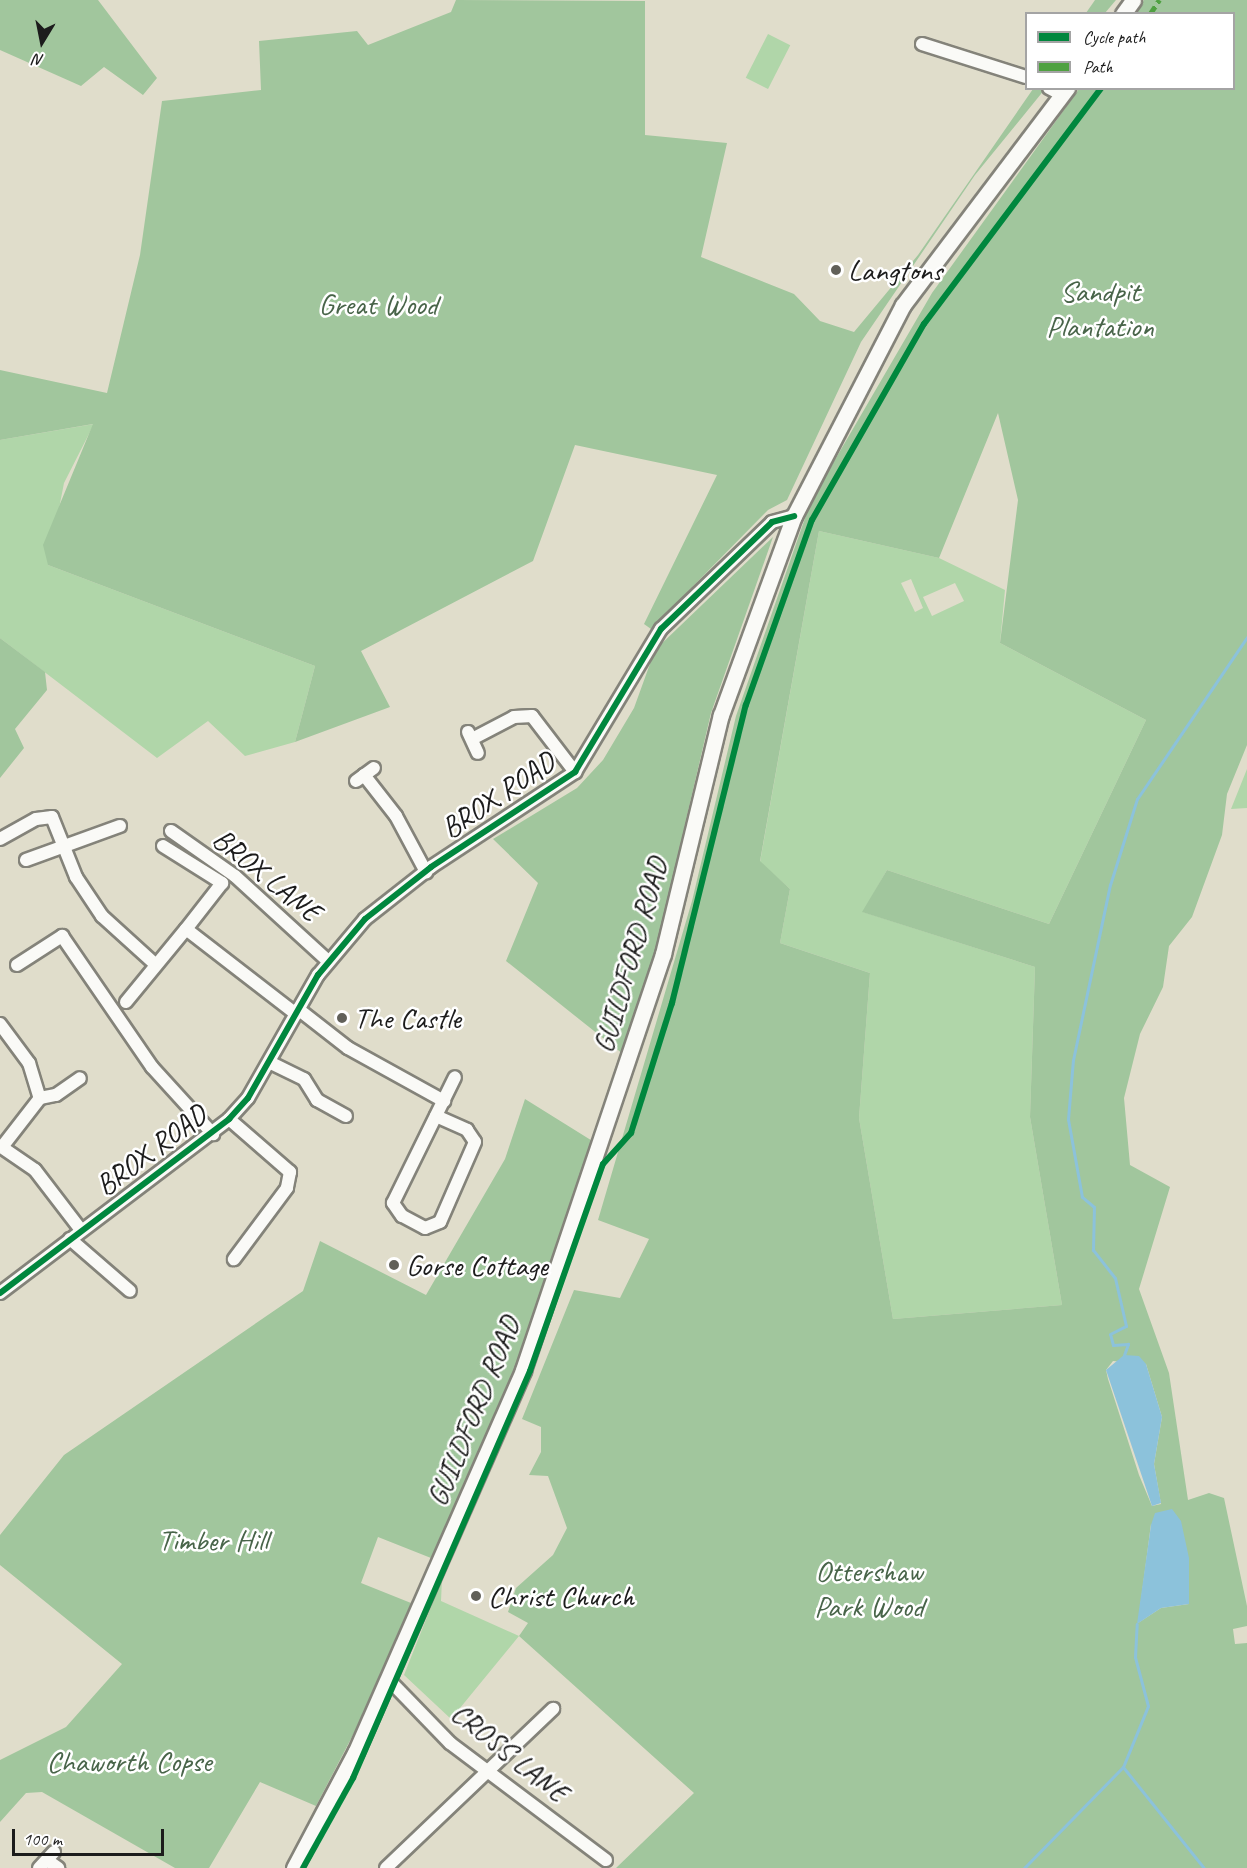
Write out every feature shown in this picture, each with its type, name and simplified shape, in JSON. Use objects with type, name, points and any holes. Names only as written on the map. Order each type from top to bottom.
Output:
[{"type":"main road","name":"GUILDFORD ROAD","points":[[294,1868],[388,1679],[529,1352],[663,954],[721,715],[794,516],[903,305],[1059,91]]},
{"type":"street","points":[[922,44],[1025,77]]},
{"type":"street","name":"BROX ROAD","points":[[0,1293],[81,1230],[213,1134],[229,1119],[269,1062],[328,961],[365,919],[426,872],[575,772],[600,739],[661,629],[772,522],[794,516]]},
{"type":"street","points":[[478,753],[470,736],[514,717],[532,716],[575,772]]},
{"type":"street","points":[[365,775],[408,834],[414,858],[426,872]]},
{"type":"street","points":[[0,839],[45,815],[57,825],[62,845],[102,916],[155,964]]},
{"type":"street","points":[[26,860],[62,845],[120,826]]},
{"type":"street","name":"BROX LANE","points":[[171,831],[235,876],[328,961]]},
{"type":"street","points":[[126,1002],[222,883],[163,846]]},
{"type":"street","points":[[186,929],[348,1048],[444,1101]]},
{"type":"street","points":[[17,965],[62,936],[152,1067],[213,1134]]},
{"type":"street","points":[[0,1024],[29,1063],[40,1098]]},
{"type":"street","points":[[269,1062],[304,1079],[317,1100],[346,1116]]},
{"type":"street","points":[[436,1116],[467,1130],[475,1142],[440,1222],[425,1228],[402,1216],[393,1203],[455,1077]]},
{"type":"street","points":[[80,1078],[56,1095],[40,1098],[1,1147],[35,1170],[81,1230]]},
{"type":"street","points":[[229,1119],[290,1172],[286,1188],[234,1259]]},
{"type":"street","points":[[70,1239],[130,1287]]},
{"type":"street","name":"CROSS LANE","points":[[388,1679],[450,1743],[606,1860]]},
{"type":"street","points":[[386,1868],[485,1769],[553,1709]]},
{"type":"street","points":[[47,1860],[58,1868]]},
{"type":"green space","points":[[0,0],[98,0],[157,78],[143,95],[104,67],[81,86],[0,50]]},
{"type":"green space","name":"Great Wood","points":[[456,0],[645,1],[645,135],[727,143],[701,257],[794,294],[820,321],[854,332],[918,255],[1032,90],[1044,90],[975,175],[861,342],[787,500],[768,510],[651,629],[644,624],[717,475],[575,445],[533,561],[361,651],[390,707],[295,742],[315,666],[48,565],[43,545],[93,424],[0,440],[0,370],[107,393],[140,255],[162,101],[261,90],[259,41],[357,31],[368,45],[451,12]]},
{"type":"green space","points":[[1095,0],[1116,0],[1106,12],[1087,12]]},
{"type":"green space","name":"Ottershaw Park Wood","points":[[1144,0],[1247,0],[1247,745],[1227,794],[1222,835],[1192,917],[1169,946],[1163,987],[1140,1034],[1124,1098],[1130,1165],[1170,1187],[1139,1289],[1169,1373],[1188,1500],[1209,1493],[1224,1498],[1247,1606],[1247,1626],[1233,1629],[1235,1644],[1247,1643],[1247,1868],[616,1868],[694,1793],[519,1636],[528,1623],[508,1612],[516,1588],[553,1555],[567,1528],[548,1476],[529,1475],[541,1452],[541,1427],[522,1419],[574,1290],[620,1298],[649,1239],[598,1220],[692,901],[736,716],[811,501],[932,293],[1078,90],[1235,90],[1235,12],[1135,12]],"holes":[[[998,413],[1018,500],[1000,643],[1146,720],[1049,924],[887,870],[862,912],[1035,967],[1030,1117],[1062,1305],[893,1319],[859,1118],[870,973],[780,943],[790,889],[760,861],[819,531],[939,558]],[[1113,1361],[1146,1364],[1162,1417],[1154,1464],[1161,1504],[1152,1506],[1139,1475],[1108,1379],[1106,1370]],[[1151,1524],[1189,1604],[1161,1608],[1138,1623]]]},
{"type":"green space","points":[[768,34],[790,45],[768,89],[746,78]]},
{"type":"green space","points":[[94,424],[64,483],[48,565],[315,666],[295,742],[245,756],[208,721],[157,758],[0,638],[0,440]]},
{"type":"green space","points":[[819,531],[939,558],[1005,590],[1000,643],[1146,720],[1049,924],[887,870],[863,912],[1035,967],[1030,1117],[1062,1305],[893,1319],[859,1118],[870,973],[780,943],[790,889],[760,862]],"holes":[[[911,579],[923,608],[915,612],[901,583]],[[955,583],[964,601],[932,616],[923,597]]]},
{"type":"green space","points":[[773,537],[711,713],[652,966],[623,1054],[506,961],[538,883],[493,839],[577,788],[603,760],[634,708],[655,650]]},
{"type":"green space","points":[[0,638],[45,672],[47,690],[15,729],[24,748],[0,778]]},
{"type":"green space","points":[[1247,769],[1247,808],[1231,809]]},
{"type":"green space","name":"Timber Hill","points":[[525,1099],[594,1142],[510,1388],[431,1558],[378,1537],[361,1583],[411,1603],[368,1706],[316,1806],[260,1782],[209,1868],[175,1868],[42,1792],[26,1793],[0,1822],[0,1760],[66,1727],[122,1664],[0,1565],[0,1535],[64,1455],[303,1291],[320,1241],[426,1295],[505,1159]]},
{"type":"green space","points":[[442,1579],[441,1601],[519,1636],[451,1719],[404,1675]]},
{"type":"water","points":[[1124,1355],[1139,1356],[1146,1364],[1162,1417],[1154,1464],[1161,1503],[1152,1506],[1106,1370]]},
{"type":"water","points":[[1172,1509],[1181,1521],[1189,1558],[1189,1604],[1161,1608],[1137,1624],[1151,1525],[1155,1513]]},
{"type":"waterway","points":[[1124,1355],[1128,1344],[1113,1345],[1110,1334],[1126,1326],[1115,1278],[1093,1250],[1094,1207],[1082,1197],[1068,1119],[1073,1060],[1110,885],[1137,799],[1247,637]]},
{"type":"waterway","points":[[1024,1868],[1123,1767],[1148,1706],[1135,1657],[1137,1624]]},
{"type":"waterway","points":[[1123,1767],[1204,1868]]},
{"type":"marked path","points":[[1151,12],[1159,0]]},
{"type":"cycle path","points":[[303,1868],[353,1778],[530,1371],[603,1164],[631,1133],[672,1003],[746,705],[812,520],[924,324],[1100,90]]},
{"type":"cycle path","points":[[0,1293],[229,1119],[248,1098],[318,975],[365,919],[431,867],[575,772],[661,629],[772,522],[794,516]]},
{"type":"place","name":"Langtons","points":[[836,270]]},
{"type":"place","name":"The Castle","points":[[342,1018]]},
{"type":"place","name":"Gorse Cottage","points":[[394,1265]]},
{"type":"place","name":"Christ Church","points":[[476,1596]]},
{"type":"park label","name":"Sandpit Plantation","points":[[1100,308]]},
{"type":"park label","name":"Chaworth Copse","points":[[129,1761]]}]
